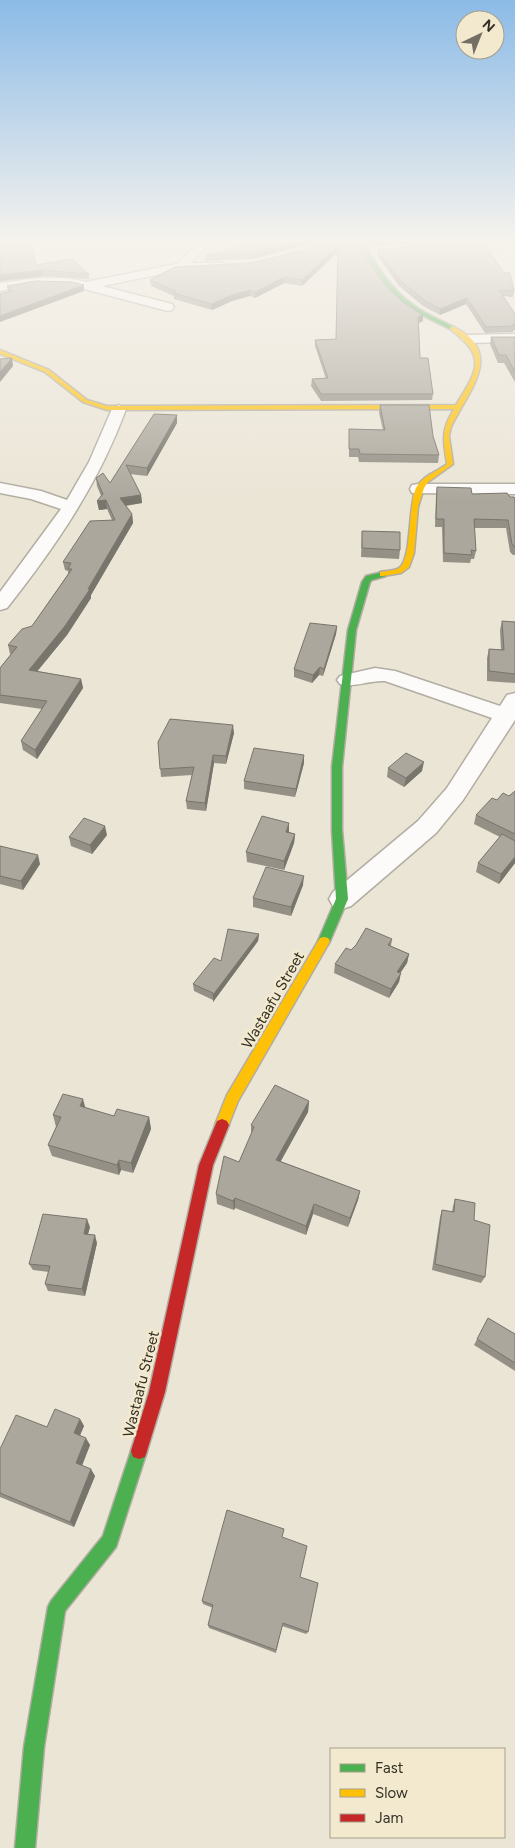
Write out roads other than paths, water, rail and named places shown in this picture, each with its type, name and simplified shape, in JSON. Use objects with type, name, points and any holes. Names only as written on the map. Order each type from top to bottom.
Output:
[{"type":"street","points":[[418,489],[425,480],[443,471],[450,464],[447,428],[456,407],[477,380],[479,369],[478,356],[468,339],[454,328]]},
{"type":"street","points":[[468,339],[515,338]]},
{"type":"street","points":[[0,352],[54,375],[86,401],[107,408],[247,409],[344,405],[456,407]]},
{"type":"street","points":[[0,604],[39,556],[71,507],[108,444],[119,409]]},
{"type":"street","points":[[0,488],[35,495],[71,507]]},
{"type":"street","points":[[418,489],[515,489]]},
{"type":"street","name":"Wastaafu Street","points":[[25,1848],[34,1747],[57,1607],[110,1541],[157,1392],[206,1165],[232,1099],[322,945],[342,899],[337,830],[337,767],[352,630],[366,582],[375,575],[404,569],[410,561],[415,492],[418,489]]},
{"type":"street","points":[[342,899],[427,827],[455,794],[511,708],[388,675],[375,674],[346,680]]}]
